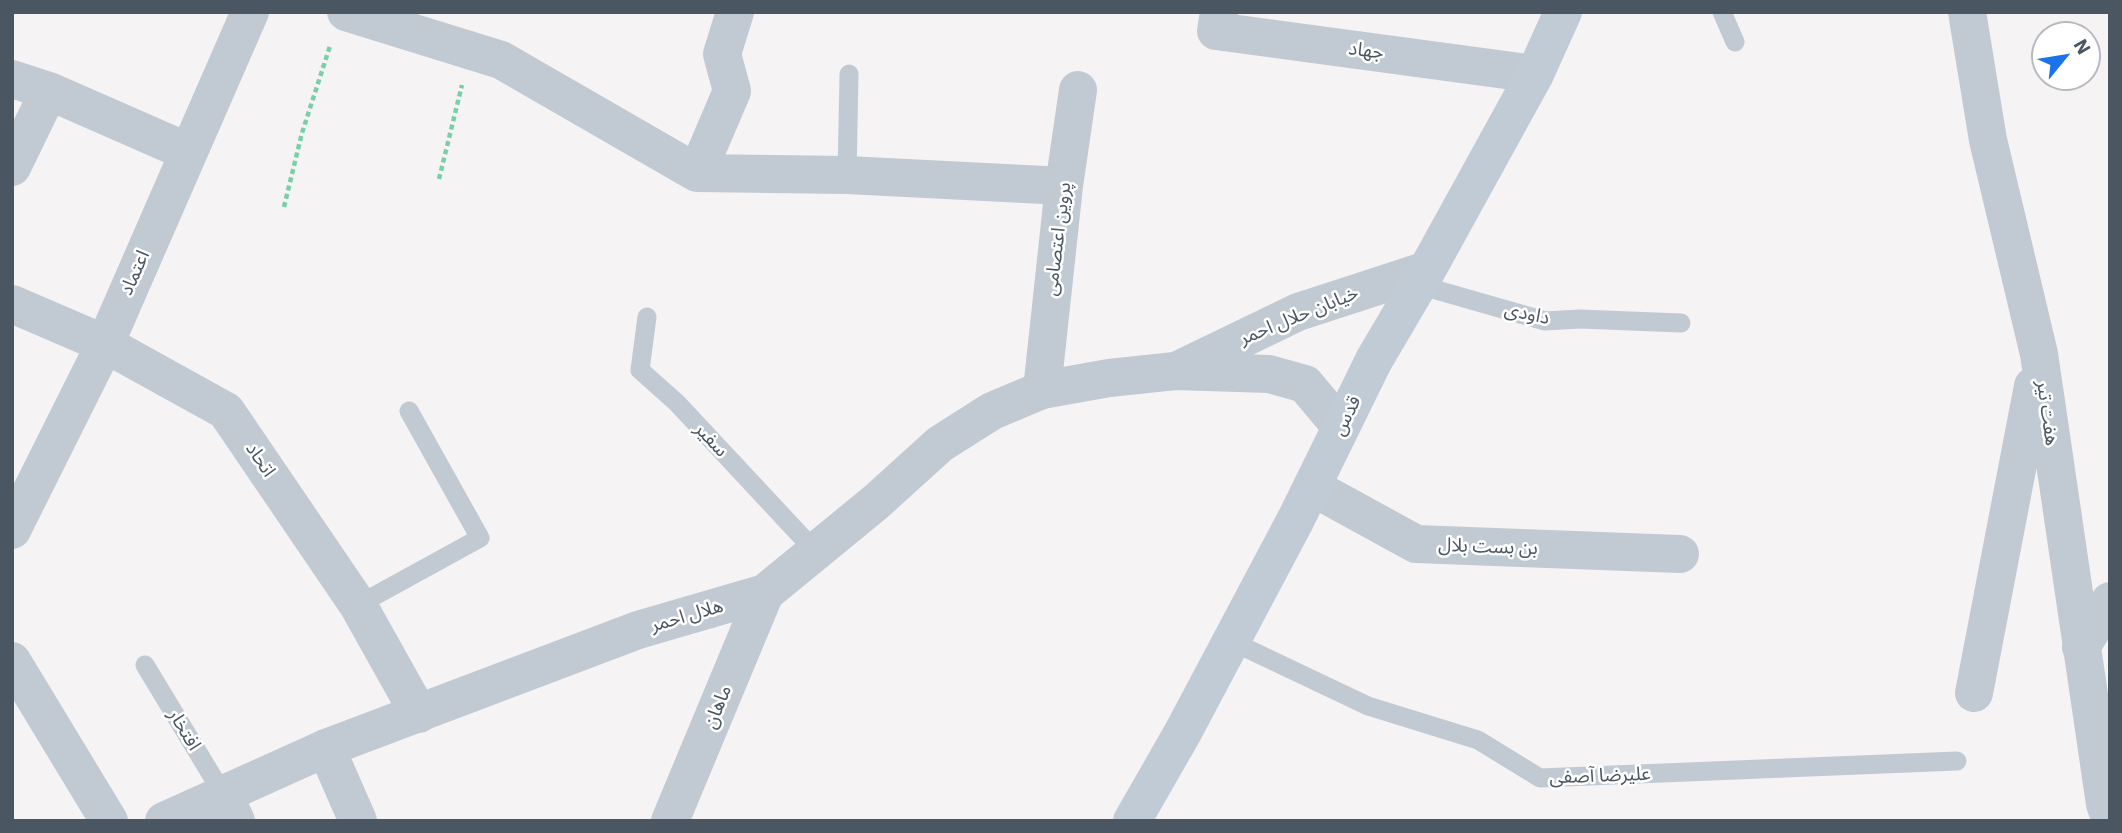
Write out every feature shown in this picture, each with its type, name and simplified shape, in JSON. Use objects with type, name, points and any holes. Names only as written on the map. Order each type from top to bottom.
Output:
[{"type":"main road","name":"قدس","points":[[1132,821],[1231,641],[1374,360],[1423,278],[1535,74],[1563,12]]},
{"type":"street","name":"اعتماد","points":[[12,530],[104,344],[250,12]]},
{"type":"street","points":[[697,173],[732,91],[722,54],[736,12]]},
{"type":"street","name":"جهاد","points":[[1219,12],[1216,31],[1535,74]]},
{"type":"street","name":"هفت تیر","points":[[1967,12],[1988,141],[2039,354],[2105,804],[2110,818]]},
{"type":"street","points":[[340,24],[470,50],[502,60],[697,173],[846,175],[1064,186]]},
{"type":"street","points":[[12,79],[49,91],[188,152]]},
{"type":"street","name":"پروین اعتصامی","points":[[1042,390],[1064,186],[1079,90]]},
{"type":"street","points":[[12,167],[49,91]]},
{"type":"street","name":"خیابان حلال احمر","points":[[1175,371],[1298,312],[1423,278]]},
{"type":"street","name":"اتحاد","points":[[12,304],[104,344],[226,411],[358,605],[419,714]]},
{"type":"street","points":[[1974,693],[2039,354]]},
{"type":"street","points":[[1175,371],[1269,374],[1305,384],[1341,427]]},
{"type":"street","name":"هلال احمر","points":[[164,821],[230,807],[326,748],[638,630],[765,593],[876,502],[940,444],[992,411],[1042,390],[1109,378],[1175,371]]},
{"type":"street","name":"بن بست بلال","points":[[1312,486],[1416,544],[1680,554]]},
{"type":"street","name":"ماهان","points":[[670,821],[765,593]]},
{"type":"street","points":[[2081,647],[2110,601]]},
{"type":"street","points":[[12,661],[109,821]]},
{"type":"street","points":[[326,748],[358,821]]},
{"type":"lane","points":[[1722,12],[1735,42]]},
{"type":"lane","points":[[846,175],[849,74]]},
{"type":"lane","name":"داودی","points":[[1423,278],[1545,321],[1580,319],[1681,323]]},
{"type":"lane","name":"سفیر","points":[[647,317],[640,370],[677,403],[816,552]]},
{"type":"lane","points":[[358,605],[480,538],[409,411]]},
{"type":"lane","name":"علیرضا آصفی","points":[[1231,641],[1367,706],[1478,740],[1540,778],[1957,761]]},
{"type":"lane","name":"افتخار","points":[[145,665],[230,807]]},
{"type":"path","points":[[284,206],[302,133],[340,24]]},
{"type":"path","points":[[439,179],[470,50]]}]
